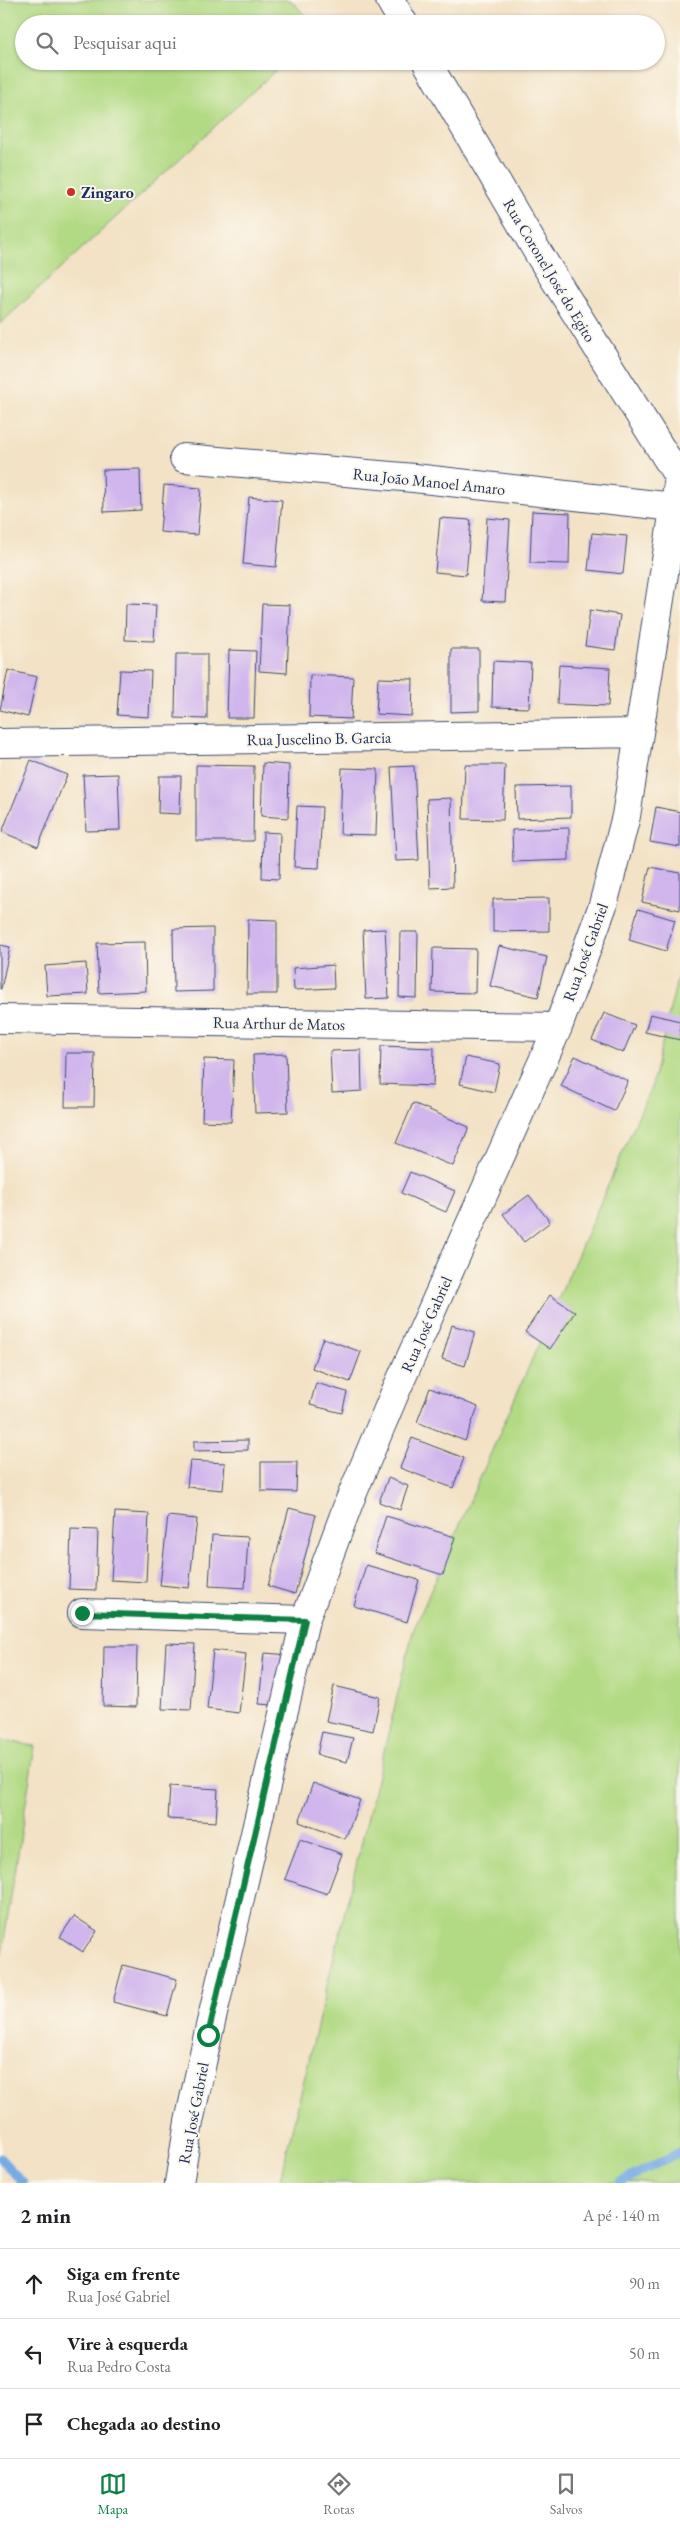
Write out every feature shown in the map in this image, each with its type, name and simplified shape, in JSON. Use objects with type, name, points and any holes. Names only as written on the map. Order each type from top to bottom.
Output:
[{"type":"street","points":[[390,0],[399,15]]},
{"type":"street","name":"Rua Coronel José do Egito","points":[[431,70],[537,251],[679,474]]},
{"type":"street","name":"Rua João Manoel Amaro","points":[[184,458],[414,478],[674,507]]},
{"type":"street","name":"Rua José Gabriel","points":[[179,2183],[208,2035],[305,1620],[342,1520],[390,1404],[558,1027],[602,905],[626,816],[679,474]]},
{"type":"street","name":"Rua Juscelino B. Garcia","points":[[0,743],[638,733]]},
{"type":"street","name":"Rua Arthur de Matos","points":[[0,1019],[558,1027]]},
{"type":"street","points":[[82,1613],[305,1620]]},
{"type":"green space","name":"Zingaro","points":[[0,0],[291,0],[305,15],[15,15],[15,70],[276,70],[0,324]]},
{"type":"green space","points":[[680,967],[680,2183],[279,2183],[413,1631],[652,1085]]},
{"type":"green space","points":[[0,1740],[35,1746],[0,1966]]},
{"type":"building","points":[[140,469],[141,510],[104,512],[103,470]]},
{"type":"building","points":[[164,485],[201,488],[197,535],[160,532]]},
{"type":"building","points":[[249,497],[282,500],[276,567],[243,564]]},
{"type":"building","points":[[532,511],[570,513],[569,564],[530,563]]},
{"type":"building","points":[[440,518],[471,520],[466,575],[435,572]]},
{"type":"building","points":[[487,518],[510,520],[505,602],[482,601]]},
{"type":"building","points":[[592,533],[627,536],[623,574],[588,570]]},
{"type":"building","points":[[126,604],[156,605],[154,641],[125,640]]},
{"type":"building","points":[[262,604],[290,605],[287,673],[259,671]]},
{"type":"building","points":[[590,610],[620,615],[615,650],[585,646]]},
{"type":"building","points":[[451,649],[479,649],[479,711],[451,712]]},
{"type":"building","points":[[229,650],[256,651],[254,718],[227,718]]},
{"type":"building","points":[[176,654],[207,654],[207,719],[175,718]]},
{"type":"building","points":[[493,661],[531,663],[529,708],[492,707]]},
{"type":"building","points":[[559,665],[610,668],[608,706],[557,704]]},
{"type":"building","points":[[8,670],[37,677],[28,717],[0,710]]},
{"type":"building","points":[[120,670],[151,671],[149,717],[117,715]]},
{"type":"building","points":[[310,675],[353,677],[351,719],[309,717]]},
{"type":"building","points":[[378,678],[413,679],[412,716],[376,714]]},
{"type":"building","points":[[31,760],[67,775],[38,847],[2,832]]},
{"type":"building","points":[[263,763],[289,765],[288,818],[261,816]]},
{"type":"building","points":[[196,765],[254,766],[253,841],[196,841]]},
{"type":"building","points":[[465,765],[505,765],[503,820],[463,819]]},
{"type":"building","points":[[414,766],[419,860],[396,861],[391,767]]},
{"type":"building","points":[[342,768],[378,769],[376,835],[340,834]]},
{"type":"building","points":[[118,774],[120,830],[86,831],[83,775]]},
{"type":"building","points":[[159,776],[181,776],[180,814],[158,813]]},
{"type":"building","points":[[571,786],[571,817],[517,819],[516,787]]},
{"type":"building","points":[[451,798],[453,887],[430,888],[427,799]]},
{"type":"building","points":[[297,806],[322,807],[319,868],[294,867]]},
{"type":"building","points":[[656,807],[680,812],[680,847],[650,842]]},
{"type":"building","points":[[569,828],[569,860],[513,862],[512,830]]},
{"type":"building","points":[[263,832],[280,833],[279,879],[262,878]]},
{"type":"building","points":[[650,867],[680,873],[680,910],[642,902]]},
{"type":"building","points":[[549,898],[549,931],[493,932],[493,899]]},
{"type":"building","points":[[638,909],[675,920],[666,951],[629,940]]},
{"type":"building","points":[[248,919],[277,920],[277,994],[247,994]]},
{"type":"building","points":[[213,928],[213,991],[174,992],[173,929]]},
{"type":"building","points":[[385,929],[389,998],[366,999],[363,930]]},
{"type":"building","points":[[400,932],[418,932],[417,998],[399,997]]},
{"type":"building","points":[[145,942],[146,991],[99,993],[97,943]]},
{"type":"building","points":[[0,945],[10,947],[1,989],[0,989]]},
{"type":"building","points":[[499,946],[547,957],[538,997],[490,986]]},
{"type":"building","points":[[433,948],[476,949],[475,993],[432,992]]},
{"type":"building","points":[[86,963],[88,994],[47,996],[45,966]]},
{"type":"building","points":[[333,965],[334,988],[294,990],[293,968]]},
{"type":"building","points":[[604,1013],[635,1025],[623,1053],[592,1040]]},
{"type":"building","points":[[650,1014],[680,1021],[680,1040],[645,1032]]},
{"type":"building","points":[[381,1046],[434,1048],[433,1086],[380,1084]]},
{"type":"building","points":[[361,1050],[362,1091],[332,1093],[330,1051]]},
{"type":"building","points":[[66,1053],[95,1053],[94,1107],[65,1107]]},
{"type":"building","points":[[286,1054],[288,1112],[255,1113],[253,1055]]},
{"type":"building","points":[[575,1056],[628,1081],[614,1111],[561,1086]]},
{"type":"building","points":[[466,1057],[500,1064],[494,1092],[460,1084]]},
{"type":"building","points":[[204,1059],[234,1060],[231,1122],[202,1121]]},
{"type":"building","points":[[413,1103],[469,1127],[453,1166],[396,1143]]},
{"type":"building","points":[[410,1172],[455,1191],[446,1212],[401,1193]]},
{"type":"building","points":[[529,1195],[550,1222],[524,1242],[503,1214]]},
{"type":"building","points":[[550,1295],[575,1312],[550,1349],[525,1332]]},
{"type":"building","points":[[452,1325],[475,1332],[465,1366],[442,1359]]},
{"type":"building","points":[[323,1338],[361,1352],[350,1382],[312,1368]]},
{"type":"building","points":[[316,1383],[347,1392],[342,1413],[310,1405]]},
{"type":"building","points":[[430,1388],[478,1407],[465,1441],[417,1422]]},
{"type":"building","points":[[412,1438],[464,1458],[453,1488],[400,1468]]},
{"type":"building","points":[[248,1440],[248,1450],[194,1451],[194,1441]]},
{"type":"building","points":[[190,1461],[225,1463],[223,1490],[187,1487]]},
{"type":"building","points":[[261,1462],[297,1462],[296,1492],[261,1491]]},
{"type":"building","points":[[388,1478],[408,1486],[400,1510],[379,1502]]},
{"type":"building","points":[[289,1508],[316,1515],[295,1594],[268,1586]]},
{"type":"building","points":[[115,1512],[149,1514],[146,1582],[111,1580]]},
{"type":"building","points":[[168,1516],[197,1519],[189,1588],[160,1585]]},
{"type":"building","points":[[386,1516],[455,1537],[443,1575],[374,1553]]},
{"type":"building","points":[[71,1529],[98,1530],[96,1590],[69,1589]]},
{"type":"building","points":[[212,1535],[248,1537],[245,1588],[209,1586]]},
{"type":"building","points":[[366,1565],[419,1580],[407,1622],[354,1606]]},
{"type":"building","points":[[166,1643],[195,1644],[191,1710],[162,1709]]},
{"type":"building","points":[[104,1646],[137,1646],[136,1707],[103,1706]]},
{"type":"building","points":[[213,1650],[246,1654],[239,1713],[207,1709]]},
{"type":"building","points":[[264,1653],[290,1655],[285,1706],[259,1704]]},
{"type":"building","points":[[334,1686],[380,1697],[373,1731],[326,1721]]},
{"type":"building","points":[[322,1732],[353,1738],[347,1762],[317,1755]]},
{"type":"building","points":[[313,1783],[360,1800],[345,1839],[299,1822]]},
{"type":"building","points":[[170,1786],[218,1789],[216,1822],[168,1819]]},
{"type":"building","points":[[300,1839],[342,1854],[327,1894],[285,1879]]},
{"type":"building","points":[[74,1916],[97,1931],[83,1952],[60,1937]]},
{"type":"building","points":[[123,1965],[177,1979],[167,2016],[113,2002]]},
{"type":"waterway","points":[[619,2183],[680,2152]]},
{"type":"waterway","points":[[0,2158],[23,2183]]},
{"type":"place","name":"Zingaro","points":[[71,192]]},
{"type":"route","points":[[82,1613],[305,1620],[208,2035]]}]
